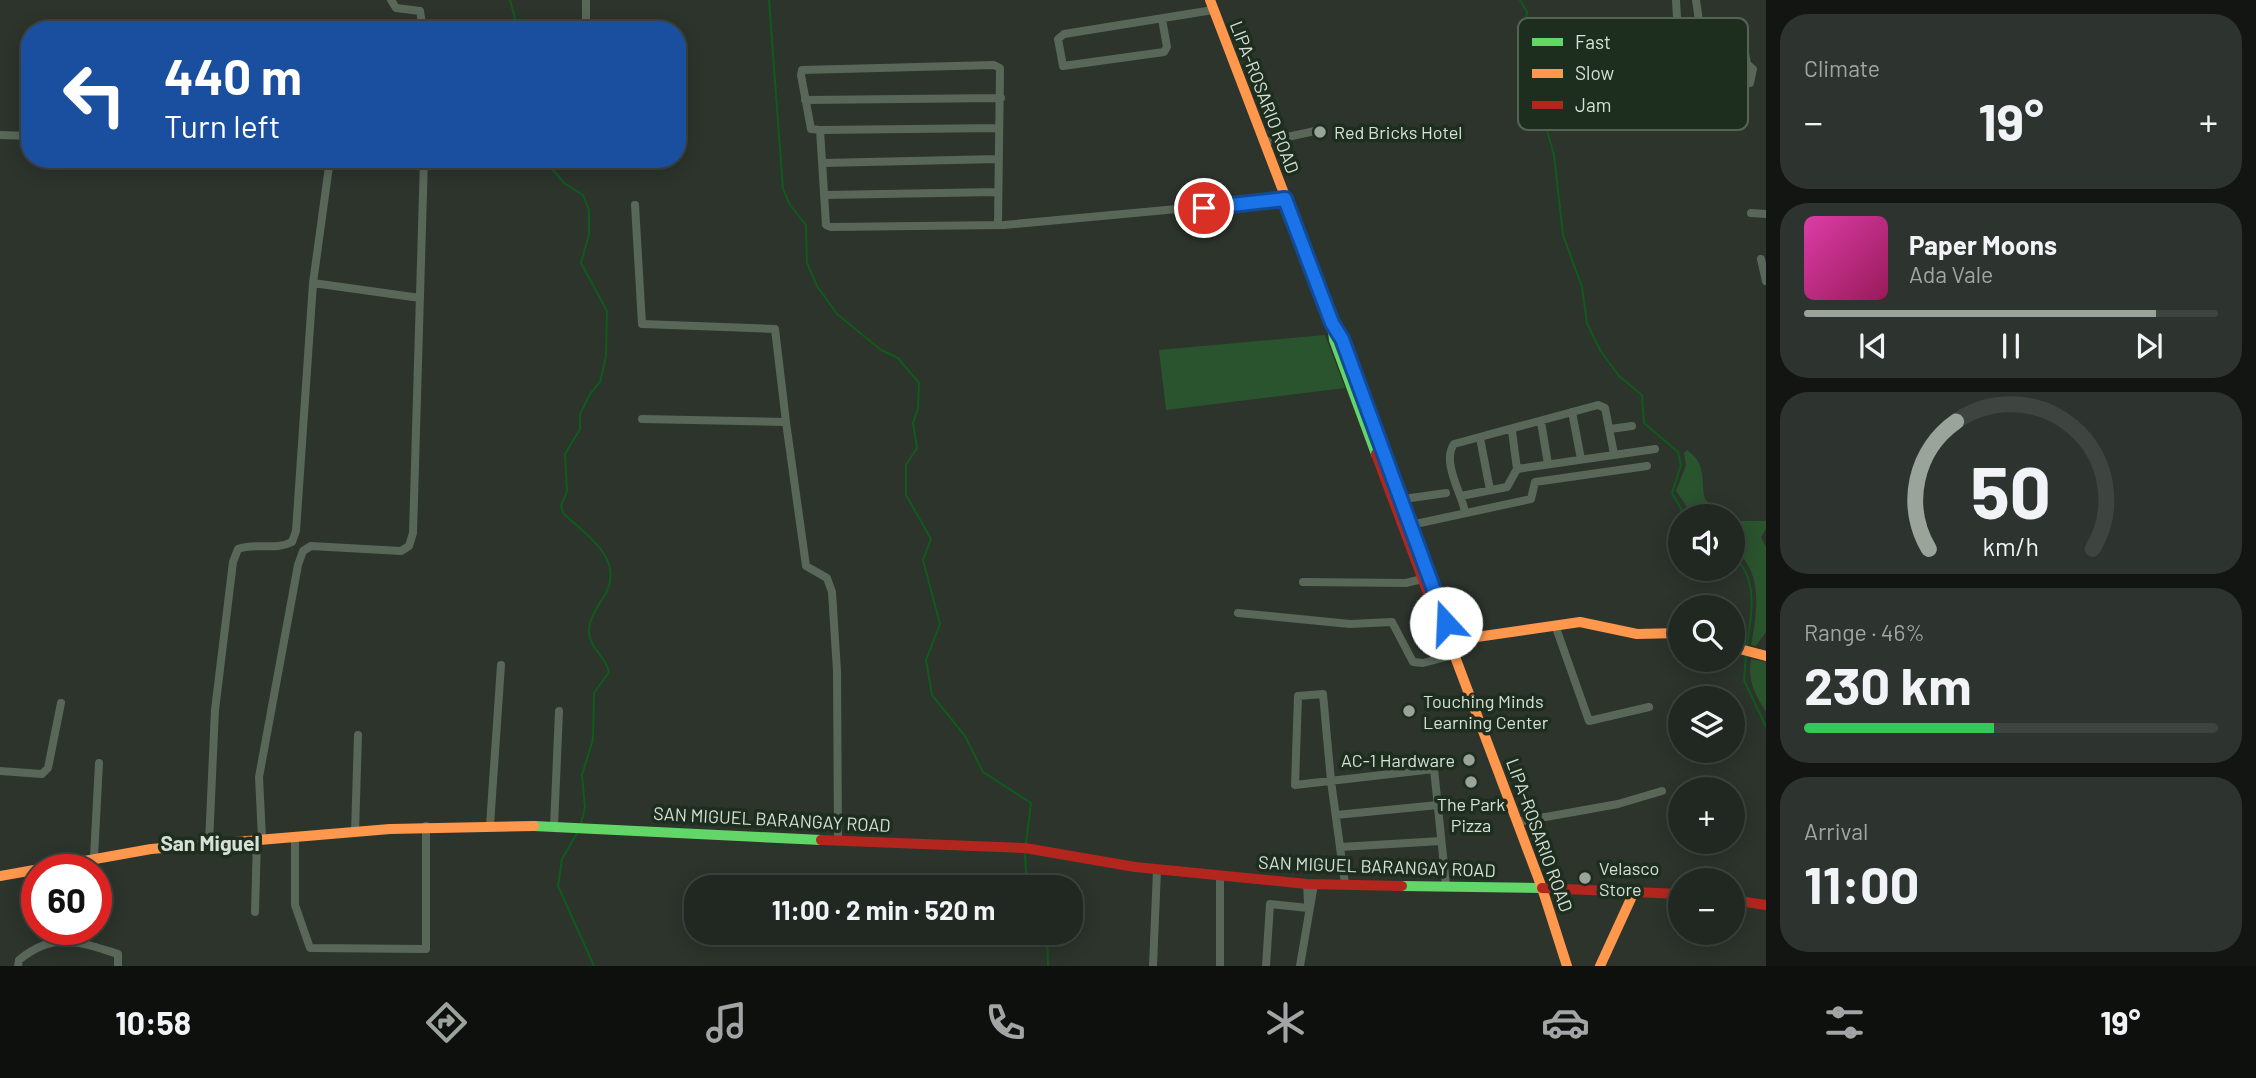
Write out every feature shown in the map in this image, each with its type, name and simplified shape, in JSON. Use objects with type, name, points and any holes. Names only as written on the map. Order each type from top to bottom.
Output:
[{"type":"street","points":[[391,0],[396,8],[420,12],[422,21]]},
{"type":"street","points":[[586,0],[586,21]]},
{"type":"street","points":[[1676,0],[1677,18]]},
{"type":"street","points":[[1696,0],[1699,18]]},
{"type":"street","points":[[1162,19],[1167,47],[1164,52],[1063,66],[1058,39],[1064,34],[1162,19],[1212,5]]},
{"type":"street","name":"LIPA-ROSARIO ROAD","points":[[1212,5],[1332,323],[1342,339],[1426,578],[1442,632],[1449,640],[1518,822],[1567,966]]},
{"type":"street","points":[[998,224],[1000,68],[994,65],[807,69],[801,75],[811,129],[999,128]]},
{"type":"street","points":[[1748,65],[1753,69],[1750,83]]},
{"type":"street","points":[[805,100],[1001,98]]},
{"type":"street","points":[[820,130],[826,225],[831,227],[998,224],[1123,216],[1285,199]]},
{"type":"street","points":[[1264,142],[1315,131]]},
{"type":"street","points":[[0,135],[21,136]]},
{"type":"street","points":[[823,163],[998,159]]},
{"type":"street","points":[[209,843],[215,710],[233,562],[238,549],[247,546],[282,547],[292,542],[296,531],[313,283],[329,168]]},
{"type":"street","points":[[255,912],[260,839],[259,776],[298,565],[303,551],[311,546],[401,551],[409,545],[413,533],[423,168]]},
{"type":"street","points":[[825,195],[998,192]]},
{"type":"street","points":[[635,205],[642,324],[775,329],[806,566],[827,578],[832,592],[837,671],[838,841]]},
{"type":"street","points":[[1751,213],[1766,214]]},
{"type":"street","points":[[1761,259],[1766,281]]},
{"type":"street","points":[[313,283],[420,298]]},
{"type":"street","points":[[1464,508],[1451,449],[1454,444],[1602,406],[1610,429],[1614,454]]},
{"type":"street","points":[[1572,412],[1581,459]]},
{"type":"street","points":[[642,419],[786,422]]},
{"type":"street","points":[[1541,422],[1548,464]]},
{"type":"street","points":[[1610,429],[1632,426]]},
{"type":"street","points":[[1398,500],[1490,490],[1510,485],[1517,469],[1512,431]]},
{"type":"street","points":[[1480,438],[1490,490]]},
{"type":"street","points":[[1517,469],[1655,449]]},
{"type":"street","points":[[1407,526],[1531,499],[1535,482],[1647,466]]},
{"type":"street","points":[[1303,582],[1406,583],[1426,578]]},
{"type":"street","points":[[1238,613],[1350,624],[1387,621],[1396,626],[1413,662],[1423,663],[1454,655]]},
{"type":"street","points":[[1449,640],[1590,622],[1637,634],[1668,633]]},
{"type":"street","points":[[1555,625],[1588,721],[1649,707]]},
{"type":"street","points":[[1745,651],[1765,656]]},
{"type":"street","points":[[490,825],[501,665]]},
{"type":"street","points":[[1345,884],[1331,781],[1323,694],[1298,696],[1295,785],[1331,781],[1434,769],[1446,885]]},
{"type":"street","points":[[0,771],[42,774],[48,768],[61,703]]},
{"type":"street","points":[[554,827],[559,711]]},
{"type":"street","points":[[355,833],[358,734]]},
{"type":"street","points":[[94,854],[99,763]]},
{"type":"street","points":[[1518,822],[1607,807],[1662,791]]},
{"type":"street","points":[[1336,815],[1438,805]]},
{"type":"street","name":"SAN MIGUEL BARANGAY ROAD","points":[[112,855],[295,836],[490,825],[1025,848],[1157,870],[1310,884],[1446,885],[1668,893]]},
{"type":"street","points":[[295,836],[295,905],[310,948],[426,949],[426,827]]},
{"type":"street","points":[[1340,847],[1441,841]]},
{"type":"street","points":[[1153,966],[1157,870]]},
{"type":"street","name":"SAN MIGUEL BARANGAY ROAD","points":[[0,876],[21,873]]},
{"type":"street","points":[[1220,876],[1220,966]]},
{"type":"street","points":[[1300,966],[1308,905],[1313,897],[1310,884]]},
{"type":"street","points":[[1600,966],[1634,892]]},
{"type":"street","points":[[1745,902],[1766,905]]},
{"type":"street","points":[[1266,966],[1270,904],[1308,905]]},
{"type":"street","points":[[18,966],[19,960],[36,946],[42,945]]},
{"type":"street","points":[[87,945],[118,954],[118,966]]},
{"type":"green space","points":[[1325,335],[1345,388],[1166,410],[1159,350]]},
{"type":"green space","points":[[1687,450],[1695,457],[1702,472],[1705,498],[1714,504],[1685,504],[1676,491],[1686,465],[1684,453]]},
{"type":"green space","points":[[1745,521],[1766,521],[1766,529],[1761,537],[1766,547],[1766,632],[1756,646],[1751,645],[1756,593],[1750,568],[1745,561]]},
{"type":"green space","points":[[1751,659],[1766,662],[1766,712],[1753,687]]},
{"type":"waterway","points":[[510,0],[516,21]]},
{"type":"waterway","points":[[769,0],[783,189],[790,205],[806,225],[807,263],[817,286],[837,314],[881,350],[898,358],[919,383],[918,408],[913,423],[917,448],[906,465],[906,495],[931,539],[923,560],[940,624],[926,660],[932,695],[965,736],[983,772],[1031,803],[1026,843]]},
{"type":"waterway","points":[[1520,0],[1527,12],[1526,18]]},
{"type":"waterway","points":[[1547,130],[1554,155],[1563,235],[1582,287],[1587,323],[1600,350],[1619,376],[1642,395],[1644,423],[1678,452],[1681,465],[1672,493],[1678,504]]},
{"type":"waterway","points":[[552,168],[564,183],[583,195],[589,210],[589,234],[581,263],[607,311],[606,356],[600,382],[590,394],[580,414],[580,429],[565,454],[567,491],[561,506],[563,513],[598,546],[610,567],[607,591],[591,619],[589,629],[591,642],[609,672],[594,693],[593,739],[582,775],[585,808],[581,823]]},
{"type":"waterway","points":[[1745,572],[1752,597],[1747,645]]},
{"type":"waterway","points":[[1746,654],[1744,680],[1766,727]]},
{"type":"waterway","points":[[577,833],[562,859],[558,886],[594,966]]},
{"type":"waterway","points":[[1025,854],[1027,875]]},
{"type":"waterway","points":[[1047,945],[1048,966]]},
{"type":"traffic: fast","points":[[1332,323],[1334,340],[1376,454]]},
{"type":"traffic: fast","points":[[534,826],[821,840]]},
{"type":"traffic: fast","points":[[1402,886],[1542,888]]},
{"type":"traffic: slow","points":[[1210,0],[1389,468]]},
{"type":"traffic: slow","points":[[1449,641],[1580,622],[1637,634],[1668,633]]},
{"type":"traffic: slow","points":[[1448,638],[1542,888],[1567,966]]},
{"type":"traffic: slow","points":[[1745,650],[1766,656]]},
{"type":"traffic: slow","points":[[0,876],[151,849],[390,829],[534,826]]},
{"type":"traffic: slow","points":[[1600,966],[1634,892]]},
{"type":"traffic: jam","points":[[1376,454],[1442,631],[1448,638],[1449,630],[1389,468]]},
{"type":"traffic: jam","points":[[821,840],[1025,848],[1135,867],[1307,884],[1402,886]]},
{"type":"traffic: jam","points":[[1542,888],[1668,893]]},
{"type":"traffic: jam","points":[[1745,902],[1766,905]]},
{"type":"place","name":"Red Bricks Hotel","points":[[1320,132]]},
{"type":"place","name":"Touching Minds Learning Center","points":[[1409,711]]},
{"type":"place","name":"AC-1 Hardware","points":[[1469,760]]},
{"type":"place","name":"The Park Pizza","points":[[1471,782]]},
{"type":"place","name":"Velasco Store","points":[[1585,878]]},
{"type":"district","name":"San Miguel","points":[[210,842]]},
{"type":"route","points":[[1204,208],[1285,199],[1332,323],[1342,339],[1446,623]]}]
